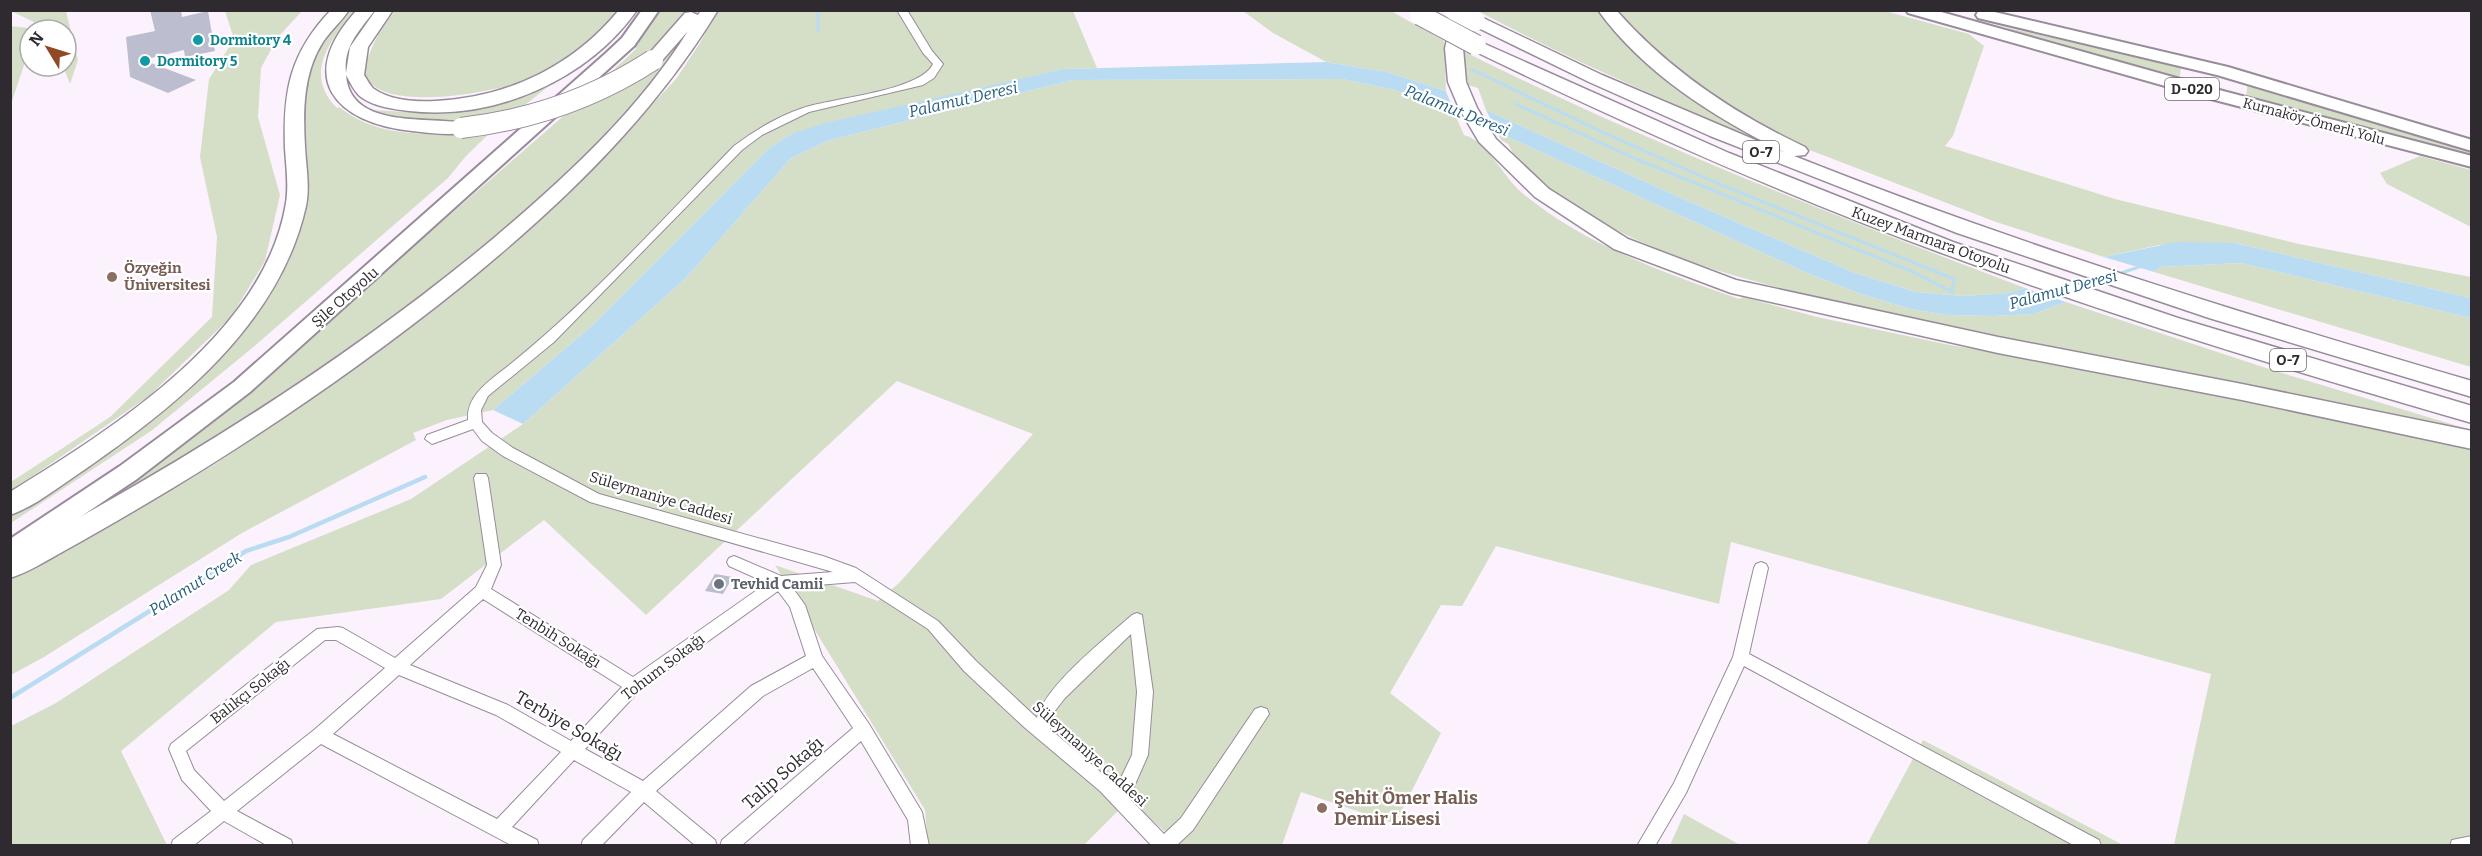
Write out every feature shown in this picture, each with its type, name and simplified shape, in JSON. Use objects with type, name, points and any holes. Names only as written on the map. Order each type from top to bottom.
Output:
[{"type":"highway","points":[[10,505],[82,457],[160,400],[209,357],[259,297],[284,246],[296,205],[295,90],[300,68],[321,32],[341,10]]},
{"type":"highway","points":[[367,10],[348,32],[339,49],[335,79],[340,95],[366,114],[395,124],[461,128],[503,122],[559,108],[601,92],[653,60],[683,28],[695,10]]},
{"type":"highway","points":[[385,10],[370,27],[358,49],[354,68],[357,81],[363,90],[374,98],[411,108],[432,108],[492,99],[522,91],[555,75],[599,42],[629,10]]},
{"type":"highway","name":"Şile Otoyolu","points":[[10,534],[105,473],[222,386],[582,69],[619,34],[636,10]]},
{"type":"highway","name":"Şile Otoyolu","points":[[10,551],[166,447],[250,381],[612,57],[651,10]]},
{"type":"highway","points":[[10,568],[132,502],[224,446],[357,356],[455,281],[531,217],[609,142],[676,65],[710,10]]},
{"type":"highway","name":"Kuzey Marmara Otoyolu","points":[[1454,10],[1619,92],[1794,165],[2060,256],[2159,295],[2267,330],[2472,389]]},
{"type":"highway","points":[[1606,10],[1638,45],[1679,82],[1720,110],[1784,144],[1858,177],[2060,256]]},
{"type":"highway","name":"Kurnaköy-Ömerli Yolu","points":[[1914,10],[2225,98],[2472,162]]},
{"type":"highway","name":"Kurnaköy-Ömerli Yolu","points":[[1963,10],[2233,74],[2472,146]]},
{"type":"highway","name":"Kuzey Marmara Otoyolu","points":[[1416,13],[1582,97],[1718,156],[1875,219],[2106,302],[2354,381],[2472,415]]},
{"type":"highway","points":[[1468,16],[1454,48],[1457,82],[1468,108],[1489,142],[1542,193],[1621,244],[1731,286],[1998,345],[2242,392],[2472,440]]},
{"type":"highway","points":[[2203,92],[2193,85],[2190,76],[2199,68],[2206,67]]},
{"type":"highway","points":[[2225,98],[2232,97],[2240,91],[2240,81],[2233,74]]},
{"type":"street","points":[[432,439],[475,423],[474,410],[483,393],[550,339],[666,224],[738,148],[758,133],[806,110],[910,86],[934,73],[938,64],[928,53],[902,10]]},
{"type":"street","name":"Süleymaniye Caddesi","points":[[475,423],[487,437],[508,452],[595,498],[718,534],[784,550],[858,576],[933,625],[970,666],[1119,800],[1164,845]]},
{"type":"street","points":[[179,846],[320,735],[482,591],[494,565],[481,478]]},
{"type":"street","points":[[734,562],[780,582],[858,576]]},
{"type":"street","points":[[1645,846],[1680,788],[1741,657],[1761,568]]},
{"type":"street","points":[[780,582],[797,605],[815,659],[863,729],[916,818],[916,843]]},
{"type":"street","name":"Tohum Sokağı","points":[[499,829],[633,686],[780,582]]},
{"type":"street","name":"Tenbih Sokağı","points":[[482,591],[633,686]]},
{"type":"street","points":[[1041,731],[1047,709],[1059,693],[1137,619],[1145,692],[1140,755],[1119,800]]},
{"type":"street","name":"Balıkçı Sokağı","points":[[223,812],[188,775],[177,749],[322,634],[338,633],[395,666]]},
{"type":"street","points":[[1741,657],[2093,846]]},
{"type":"street","points":[[589,846],[644,791],[757,692],[815,659]]},
{"type":"street","name":"Terbiye Sokağı","points":[[395,666],[502,710],[572,749],[644,791],[709,846]]},
{"type":"street","points":[[1164,845],[1187,824],[1261,714]]},
{"type":"street","name":"Talip Sokağı","points":[[728,846],[863,729]]},
{"type":"street","points":[[320,735],[531,846]]},
{"type":"street","points":[[223,812],[285,846]]},
{"type":"street","points":[[2458,846],[2472,844]]},
{"type":"green space","points":[[11,11],[66,11],[68,18],[26,18]]},
{"type":"green space","points":[[225,11],[302,11],[278,37],[261,68],[258,117],[280,195],[265,261],[231,317],[149,396],[11,491],[11,482],[110,417],[212,317],[217,237],[200,157],[209,79],[234,39]]},
{"type":"green space","points":[[348,11],[355,11],[329,45],[321,70],[322,83],[327,95],[337,108],[374,126],[393,131],[433,134],[493,130],[466,156],[448,178],[251,349],[151,431],[11,523],[11,511],[253,316],[269,292],[291,255],[303,213],[302,95],[304,77],[317,48]]},
{"type":"green space","points":[[395,11],[620,11],[577,52],[557,66],[531,79],[462,95],[413,97],[392,94],[377,88],[363,76],[375,41]]},
{"type":"green space","points":[[660,11],[686,11],[661,45],[595,87],[636,49],[634,44]]},
{"type":"green space","points":[[717,11],[1073,11],[1097,68],[1063,69],[791,134],[768,149],[594,324],[493,410],[447,420],[413,433],[416,440],[242,533],[44,657],[11,675],[11,574],[214,465],[376,351],[606,154],[676,79],[700,43]]},
{"type":"green space","points":[[1243,11],[1391,11],[1444,41],[1446,91],[1387,72],[1326,62],[1273,33]]},
{"type":"green space","points":[[1478,11],[1597,11],[1615,31],[1724,119],[1768,145],[1585,64]]},
{"type":"green space","points":[[1617,11],[1885,11],[1969,34],[1984,46],[1953,136],[1945,146],[2115,199],[2299,244],[2471,277],[2471,298],[2235,243],[2159,245],[2104,257],[1996,222],[1807,149],[1757,123],[1681,74]]},
{"type":"green space","points":[[1925,11],[2181,64],[2180,78]]},
{"type":"green space","points":[[11,26],[18,27],[20,78],[11,104]]},
{"type":"green space","points":[[690,32],[640,99],[602,139],[516,221],[416,304],[310,381],[201,452],[11,559],[83,514],[160,461],[241,397],[568,112],[644,74]]},
{"type":"green space","points":[[1463,51],[1601,116],[1741,177],[2025,288],[2008,293],[1964,296],[1916,292],[1855,273],[1486,110],[1478,88],[1468,85]]},
{"type":"green space","points":[[560,77],[515,113],[453,123],[401,119],[373,110],[438,114],[474,109],[503,102]]},
{"type":"green space","points":[[1342,79],[1395,90],[1454,112],[1464,135],[1480,144],[1514,185],[1546,211],[1571,227],[1625,255],[1739,299],[1743,297],[1817,317],[1950,345],[2115,373],[2471,448],[2471,845],[2174,845],[2211,674],[1731,542],[1719,604],[1496,546],[1462,606],[1441,605],[1390,693],[1441,733],[1395,824],[1301,792],[1282,845],[1180,845],[1129,800],[1084,845],[928,845],[925,810],[775,565],[878,601],[899,583],[1033,434],[897,381],[646,615],[544,520],[441,599],[276,622],[121,751],[167,845],[11,846],[11,726],[56,703],[229,590],[251,565],[411,499],[523,424],[686,278],[791,158],[830,140],[1073,80]]},
{"type":"green space","points":[[2248,81],[2471,150],[2471,154],[2246,97]]},
{"type":"green space","points":[[1497,132],[1807,273],[1864,295],[1911,309],[1947,315],[2034,314],[2066,302],[2269,369],[2471,430],[2011,339],[1818,297],[1731,274],[1648,245],[1608,226],[1569,203],[1532,175],[1534,174],[1513,153],[1508,144],[1501,140]]},
{"type":"green space","points":[[2420,156],[2471,170],[2471,227],[2387,184],[2380,173]]},
{"type":"green space","points":[[2241,263],[2471,318],[2471,367],[2154,272],[2161,267]]},
{"type":"green space","points":[[1923,740],[2123,845],[1866,846]]},
{"type":"green space","points":[[1684,814],[1740,845],[1670,845]]},
{"type":"water","points":[[1326,62],[1387,72],[1446,91],[1454,112],[1395,90],[1342,79],[1073,80],[830,140],[791,158],[686,278],[523,424],[493,410],[594,324],[768,149],[791,134],[825,123],[1063,69]]},
{"type":"water","points":[[1486,110],[1855,273],[1916,292],[1964,296],[2008,293],[2025,288],[2066,302],[2034,314],[1947,315],[1911,309],[1864,295],[1807,273],[1497,132]]},
{"type":"water","points":[[2176,242],[2235,243],[2471,298],[2471,318],[2241,263],[2161,267],[2154,272],[2104,257]]},
{"type":"building","name":"Dormitory 5","points":[[150,10],[181,10],[182,17],[208,11],[215,51],[185,57],[184,50],[143,60],[196,80],[168,93],[130,77],[126,37],[155,31]]},
{"type":"building","name":"Tevhid Camii","points":[[715,574],[733,577],[723,594],[705,591]]},
{"type":"waterway","points":[[818,10],[818,31]]},
{"type":"waterway","points":[[1471,69],[1600,131],[1712,181],[1954,279],[1952,290]]},
{"type":"waterway","points":[[1516,104],[1636,159],[1913,272],[1952,292]]},
{"type":"waterway","name":"Palamut Deresi","points":[[1449,106],[1464,113]]},
{"type":"waterway","name":"Palamut Deresi","points":[[1482,120],[1497,127]]},
{"type":"waterway","name":"Palamut Deresi","points":[[2115,275],[2142,266]]},
{"type":"waterway","name":"Palamut Deresi","points":[[2078,287],[2102,279]]},
{"type":"waterway","name":"Palamut Creek","points":[[10,698],[246,551],[289,537],[425,477]]},
{"type":"place","name":"Dormitory 4","points":[[198,40]]},
{"type":"place","name":"Dormitory 5","points":[[145,61]]},
{"type":"place","name":"Özyeğin Üniversitesi","points":[[112,277]]},
{"type":"place","name":"Tevhid Camii","points":[[719,584]]},
{"type":"place","name":"Şehit Ömer Halis Demir Lisesi","points":[[1322,808]]}]
